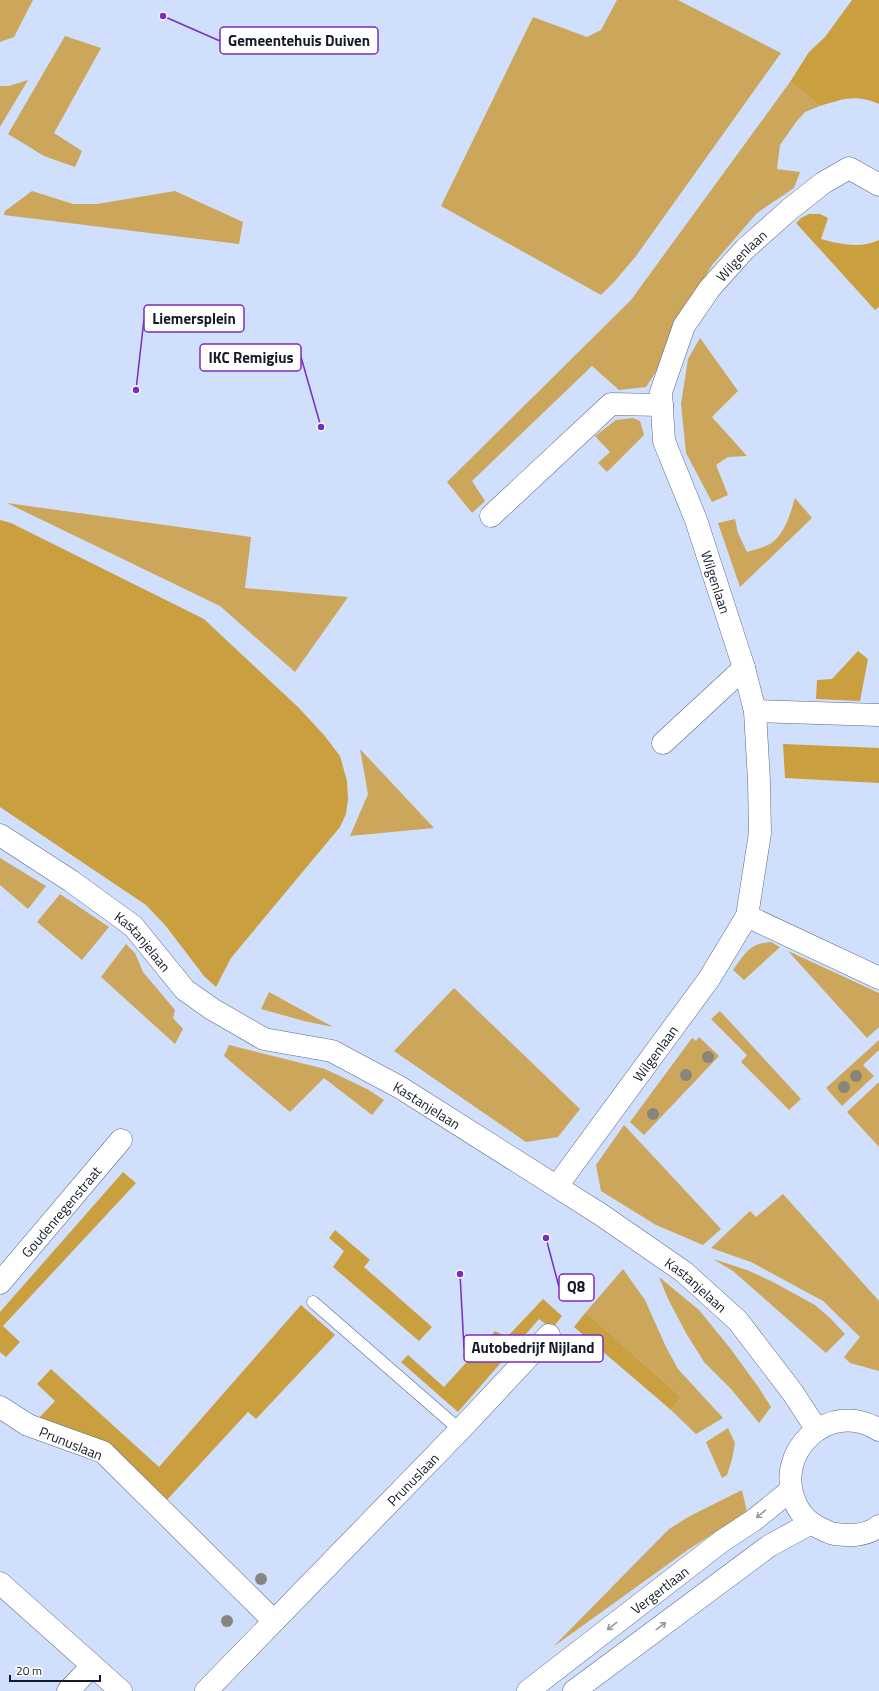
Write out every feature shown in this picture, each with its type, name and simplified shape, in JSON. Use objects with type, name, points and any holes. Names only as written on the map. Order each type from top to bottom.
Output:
[{"type":"street","name":"Wilgenlaan","points":[[557,1186],[709,979],[747,916],[760,833],[755,711],[744,668],[696,520],[664,441],[661,392],[684,326],[710,288],[745,249],[823,183],[849,168],[879,185]]},
{"type":"street","points":[[491,516],[611,404],[662,405]]},
{"type":"street","points":[[663,743],[744,668]]},
{"type":"street","points":[[755,711],[879,715]]},
{"type":"street","name":"Kastanjelaan","points":[[0,835],[71,881],[133,926],[185,990],[212,1010],[264,1039],[332,1051],[401,1088],[557,1186],[684,1272],[738,1321],[793,1393],[817,1430]]},
{"type":"street","points":[[747,916],[879,978]]},
{"type":"street","name":"Goudenregenstraat","points":[[0,1283],[121,1140]]},
{"type":"street","name":"Prunuslaan","points":[[206,1691],[460,1430],[548,1335]]},
{"type":"street","name":"Prunuslaan","points":[[0,1406],[28,1425],[103,1452],[274,1621]]},
{"type":"street","points":[[877,1531],[852,1536],[830,1534],[811,1523],[798,1508],[791,1490],[791,1469],[798,1450],[806,1438],[828,1424],[851,1421],[863,1422],[879,1430]]},
{"type":"street","name":"Vergertlaan","points":[[528,1691],[716,1545],[754,1520],[791,1490]]},
{"type":"street","name":"Vergertlaan","points":[[574,1691],[764,1549],[811,1523]]},
{"type":"street","points":[[0,1583],[121,1691]]},
{"type":"street","points":[[68,1691],[92,1666]]},
{"type":"lane","points":[[313,1302],[460,1430]]},
{"type":"shaded area","points":[[0,0],[33,0],[14,37],[0,42]]},
{"type":"shaded area","points":[[617,0],[678,0],[781,53],[636,256],[601,295],[441,206],[533,17],[587,37],[601,30]]},
{"type":"shaded area","points":[[852,0],[879,0],[879,104],[856,98],[820,106],[790,82],[809,52],[825,37]]},
{"type":"shaded area","points":[[65,36],[101,48],[54,133],[82,151],[75,167],[44,156],[8,134]]},
{"type":"shaded area","points":[[28,80],[0,127],[0,86],[9,86]]},
{"type":"shaded area","points":[[790,82],[820,106],[805,112],[780,145],[777,169],[800,172],[794,188],[757,213],[712,265],[679,321],[659,367],[646,387],[619,390],[592,366],[472,481],[485,501],[472,513],[447,482],[631,300]]},
{"type":"shaded area","points":[[32,191],[73,204],[97,204],[175,191],[243,222],[239,244],[4,215],[5,211]]},
{"type":"shaded area","points":[[809,214],[820,214],[828,218],[821,239],[850,245],[872,243],[879,240],[879,307],[875,310],[796,223],[801,218]]},
{"type":"shaded area","points":[[700,338],[738,391],[712,417],[747,456],[728,457],[716,465],[728,495],[712,502],[686,453],[681,404],[688,359]]},
{"type":"shaded area","points":[[633,418],[640,421],[644,435],[607,472],[598,463],[610,452],[595,436],[616,420]]},
{"type":"shaded area","points":[[795,498],[812,518],[740,587],[718,523],[735,519],[738,533],[747,552],[761,548],[774,541],[779,536],[789,518]]},
{"type":"shaded area","points":[[7,503],[251,537],[245,588],[348,597],[295,672],[220,606]]},
{"type":"shaded area","points":[[0,520],[11,523],[204,619],[298,707],[324,735],[340,756],[347,781],[348,799],[346,814],[340,827],[231,958],[216,987],[204,976],[165,925],[146,905],[0,807]]},
{"type":"shaded area","points":[[858,651],[868,659],[860,701],[816,699],[817,680],[832,679]]},
{"type":"shaded area","points":[[783,744],[879,748],[879,783],[785,778]]},
{"type":"shaded area","points":[[360,749],[434,828],[350,836],[368,794]]},
{"type":"shaded area","points":[[0,858],[46,886],[28,909],[0,885]]},
{"type":"shaded area","points":[[60,894],[109,927],[82,960],[37,922]]},
{"type":"shaded area","points":[[771,942],[780,947],[744,980],[733,970],[744,954],[752,947]]},
{"type":"shaded area","points":[[126,944],[135,953],[143,972],[175,1010],[173,1018],[183,1029],[175,1044],[101,977]]},
{"type":"shaded area","points":[[788,951],[879,993],[879,1027],[867,1038]]},
{"type":"shaded area","points":[[454,988],[580,1109],[558,1137],[526,1142],[394,1051]]},
{"type":"shaded area","points":[[269,992],[333,1027],[304,1021],[261,1009]]},
{"type":"shaded area","points":[[720,1011],[801,1099],[789,1110],[741,1062],[747,1055],[711,1019]]},
{"type":"shaded area","points":[[699,1037],[719,1056],[644,1135],[630,1122],[692,1038],[696,1041]]},
{"type":"shaded area","points":[[879,1040],[879,1050],[863,1065],[874,1076],[842,1106],[826,1088]]},
{"type":"shaded area","points":[[229,1045],[325,1069],[367,1089],[384,1100],[372,1115],[324,1078],[290,1112],[224,1056]]},
{"type":"shaded area","points":[[879,1082],[879,1147],[847,1112]]},
{"type":"shaded area","points":[[624,1125],[721,1229],[703,1245],[656,1225],[601,1191],[596,1165]]},
{"type":"shaded area","points":[[123,1172],[136,1183],[3,1326],[20,1342],[6,1357],[0,1352],[0,1312]]},
{"type":"shaded area","points":[[783,1194],[879,1301],[879,1371],[850,1363],[844,1357],[860,1337],[823,1301],[751,1262],[711,1248],[750,1211],[756,1217]]},
{"type":"shaded area","points":[[335,1230],[370,1260],[364,1267],[432,1327],[419,1341],[333,1267],[344,1251],[329,1238]]},
{"type":"shaded area","points":[[713,1259],[747,1270],[773,1282],[815,1305],[845,1334],[826,1353],[733,1271]]},
{"type":"shaded area","points":[[623,1269],[645,1300],[666,1347],[678,1369],[723,1418],[696,1434],[671,1410],[681,1397],[586,1312]]},
{"type":"shaded area","points":[[659,1277],[699,1310],[730,1348],[759,1388],[771,1407],[759,1423],[731,1389],[704,1362],[686,1333],[668,1299]]},
{"type":"shaded area","points":[[543,1299],[562,1316],[552,1329],[539,1319],[458,1412],[401,1362],[408,1355],[444,1387],[495,1331],[507,1337]]},
{"type":"shaded area","points":[[301,1305],[335,1335],[256,1419],[248,1412],[165,1502],[38,1419],[55,1401],[37,1384],[51,1369],[159,1467]]},
{"type":"shaded area","points":[[586,1312],[681,1397],[671,1410],[574,1327]]},
{"type":"shaded area","points":[[728,1428],[735,1443],[727,1475],[722,1478],[706,1442]]},
{"type":"shaded area","points":[[742,1490],[747,1512],[689,1549],[553,1647],[669,1529],[690,1516]]},
{"type":"place","name":"Gemeentehuis Duiven","points":[[163,16]]},
{"type":"place","name":"Liemersplein","points":[[136,390]]},
{"type":"place","name":"IKC Remigius","points":[[321,427]]},
{"type":"place","name":"Q8","points":[[546,1238]]},
{"type":"place","name":"Autobedrijf Nijland","points":[[460,1274]]}]
